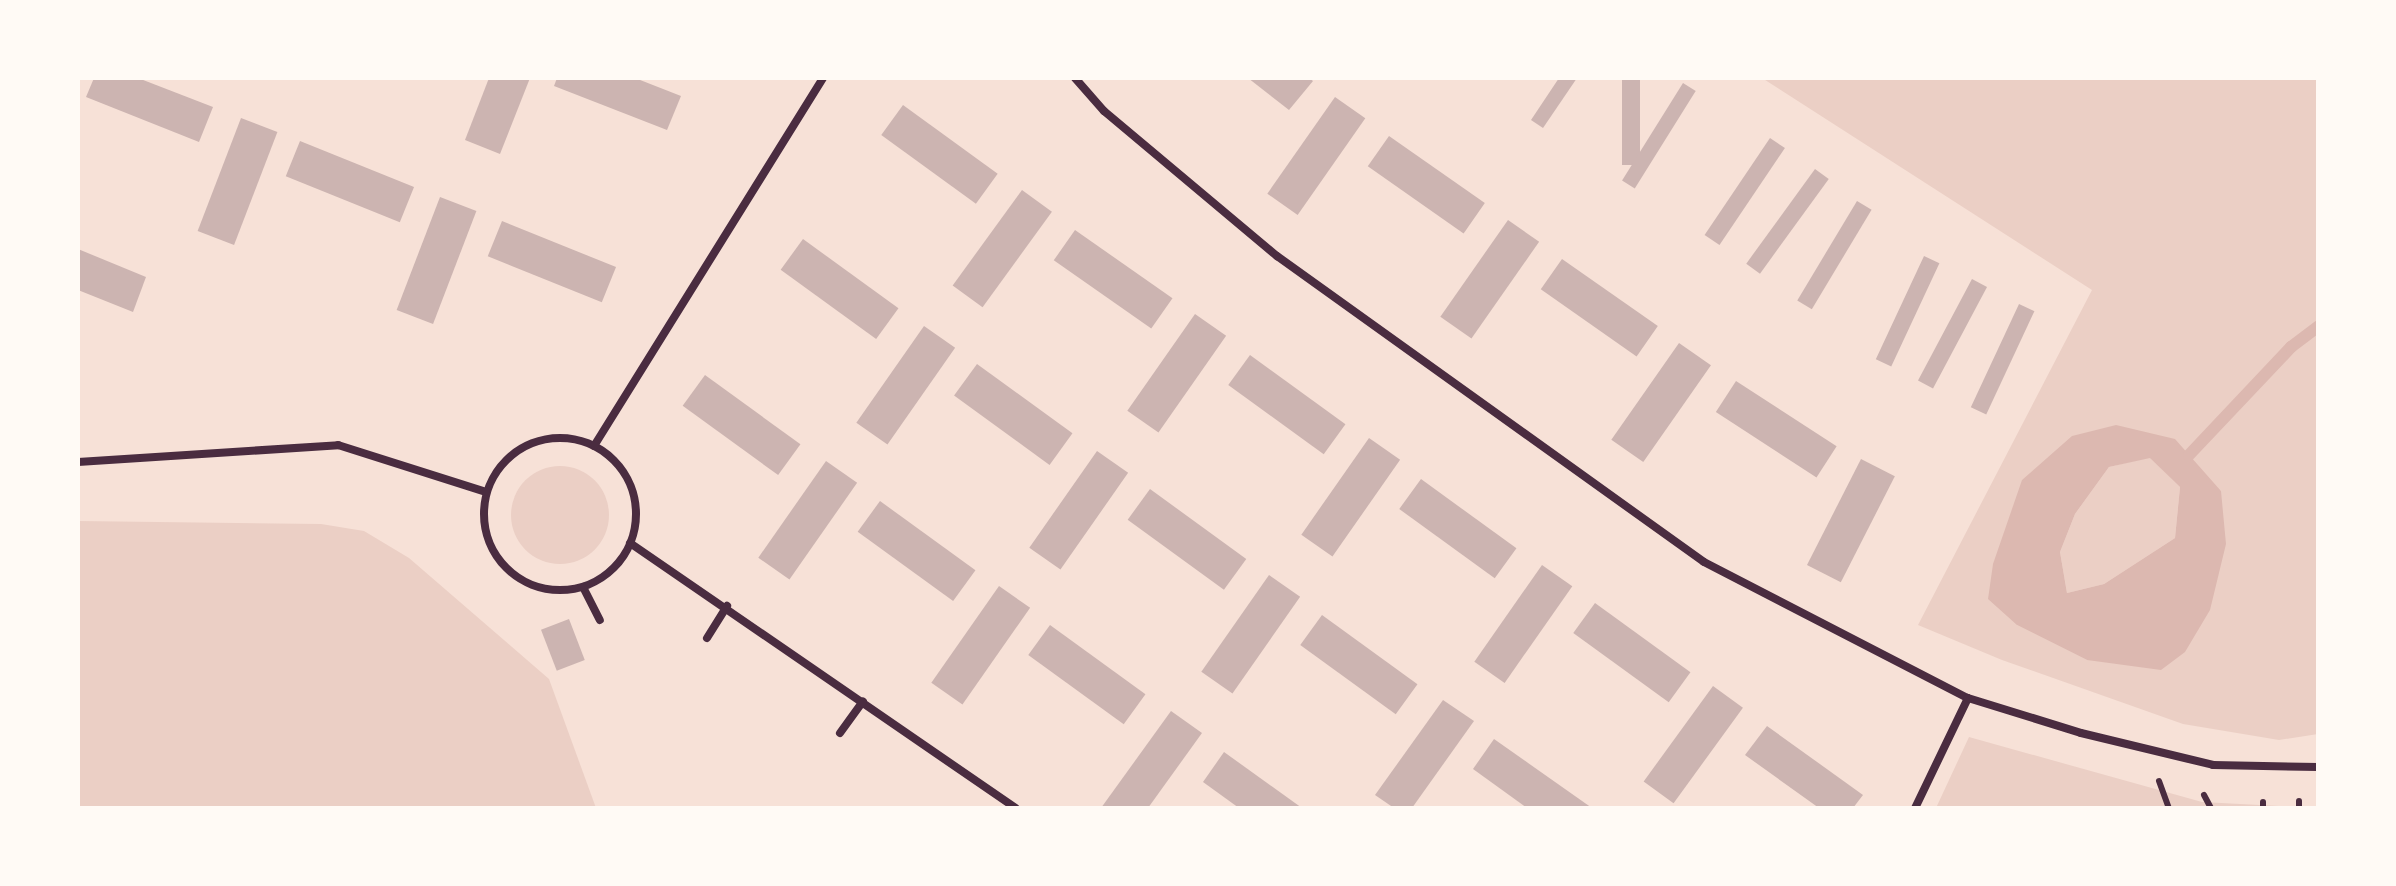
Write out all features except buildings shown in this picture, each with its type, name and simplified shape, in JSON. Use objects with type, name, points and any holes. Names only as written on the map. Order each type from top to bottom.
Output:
[{"type":"lane","points":[[594,446],[824,78]]},
{"type":"lane","points":[[1075,78],[1104,111],[1277,256],[1704,562],[1968,698],[2081,733],[2213,765],[2318,767]]},
{"type":"lane","points":[[562,437],[594,446],[616,463],[631,487],[636,516],[630,543],[603,578],[584,587],[550,591],[519,580],[495,556],[483,525],[486,492],[502,463],[529,444],[562,437]]},
{"type":"lane","points":[[78,462],[338,446],[486,492]]},
{"type":"lane","points":[[630,543],[1016,808]]},
{"type":"lane","points":[[584,587],[600,620]]},
{"type":"lane","points":[[707,638],[727,606]]},
{"type":"lane","points":[[1914,808],[1968,698]]},
{"type":"lane","points":[[840,734],[863,701]]},
{"type":"lane","points":[[994,808],[1000,797]]},
{"type":"path","points":[[2159,781],[2169,808]]},
{"type":"path","points":[[2204,795],[2211,808]]},
{"type":"shaded area","points":[[1762,78],[2318,78],[2318,734],[2279,740],[2183,724],[2002,660],[1918,625],[2092,290]],"holes":[[[2117,426],[2221,491],[2087,660],[2017,625]]]},
{"type":"shaded area","points":[[2116,425],[2175,439],[2221,491],[2226,544],[2210,610],[2185,652],[2161,670],[2087,660],[2017,625],[1988,599],[1993,564],[2022,480],[2072,436]],"holes":[[[2150,458],[2180,487],[2175,538],[2104,584],[2067,593],[2060,552],[2075,514],[2109,467]]]},
{"type":"shaded area","points":[[2150,457],[2180,487],[2175,538],[2104,584],[2067,593],[2060,552],[2075,514],[2109,467]]},
{"type":"shaded area","points":[[560,466],[579,470],[595,480],[605,496],[609,515],[605,534],[595,550],[579,560],[560,564],[541,560],[525,550],[515,534],[511,515],[515,496],[525,480],[541,470]]},
{"type":"shaded area","points":[[78,521],[321,524],[364,531],[409,558],[549,679],[596,808],[78,808]]},
{"type":"shaded area","points":[[1969,737],[2202,802],[2318,808],[1936,808]]},
{"type":"waterway","points":[[2189,455],[2291,347],[2318,327]]}]
